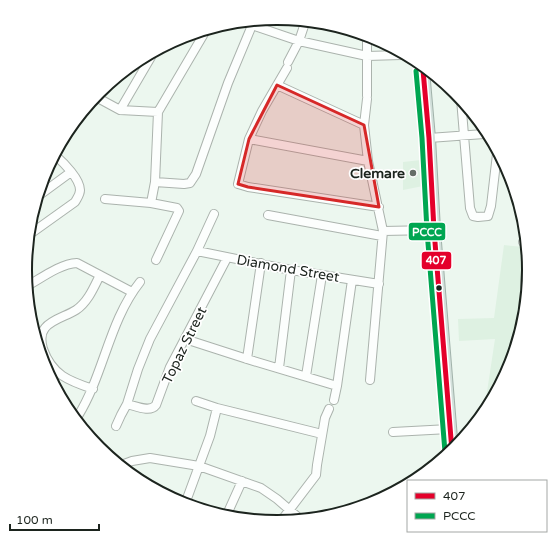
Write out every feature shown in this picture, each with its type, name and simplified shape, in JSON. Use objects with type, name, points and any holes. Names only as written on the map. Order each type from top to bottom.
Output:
[{"type":"highway","points":[[423,73],[451,443]]},
{"type":"street","points":[[257,26],[299,41],[367,56],[395,55]]},
{"type":"street","points":[[155,182],[190,183],[196,174],[228,83],[250,27]]},
{"type":"street","points":[[304,27],[299,41],[249,139],[238,184],[248,187],[379,207]]},
{"type":"street","points":[[151,203],[155,182],[158,112],[202,37]]},
{"type":"street","points":[[367,42],[367,97],[364,125],[368,161],[379,207],[382,233],[370,380]]},
{"type":"street","points":[[120,110],[149,61]]},
{"type":"street","points":[[277,85],[364,125]]},
{"type":"street","points":[[101,100],[120,110],[158,112]]},
{"type":"street","points":[[461,107],[470,208],[473,216],[488,216],[496,160]]},
{"type":"street","points":[[429,138],[463,134],[481,134]]},
{"type":"street","points":[[249,139],[368,161]]},
{"type":"street","points":[[36,230],[75,202],[79,195],[80,189],[71,172],[59,159]]},
{"type":"street","points":[[46,190],[71,172]]},
{"type":"street","points":[[105,199],[151,203],[177,208],[179,211],[156,260]]},
{"type":"street","points":[[116,426],[120,415],[127,404],[138,369],[150,339],[197,251],[214,214]]},
{"type":"street","points":[[268,215],[382,233],[434,230]]},
{"type":"street","name":"Diamond Street","points":[[197,251],[291,270],[379,284]]},
{"type":"street","name":"Topaz Street","points":[[127,404],[149,410],[154,408],[170,366],[227,258]]},
{"type":"street","points":[[33,283],[55,270],[77,263],[132,292]]},
{"type":"street","points":[[247,359],[261,263]]},
{"type":"street","points":[[280,368],[291,270]]},
{"type":"street","points":[[41,333],[48,325],[76,310],[83,304],[94,288],[100,275]]},
{"type":"street","points":[[306,376],[322,275]]},
{"type":"street","points":[[334,400],[352,280]]},
{"type":"street","points":[[79,414],[93,389],[118,320],[132,292],[140,282]]},
{"type":"street","points":[[185,339],[337,386]]},
{"type":"street","points":[[52,366],[55,370],[72,382],[93,389]]},
{"type":"street","points":[[196,401],[217,408],[322,434]]},
{"type":"street","points":[[187,497],[209,439],[217,408]]},
{"type":"street","points":[[286,514],[314,479],[325,418],[329,409]]},
{"type":"street","points":[[393,432],[450,429]]},
{"type":"street","points":[[127,463],[150,458],[199,466],[269,492],[294,514]]},
{"type":"street","points":[[229,510],[242,481]]},
{"type":"highlighted area","points":[[277,85],[364,125],[379,207],[248,187],[238,184],[249,139]]},
{"type":"shaded area","name":"Clemare","points":[[421,160],[423,186],[403,190],[403,162]]},
{"type":"shaded area","points":[[504,245],[521,247],[522,286],[518,318],[504,364],[486,399],[495,339],[459,341],[458,319],[494,318]]},
{"type":"transit line","name":"PCCC","points":[[416,71],[445,449]]},
{"type":"transit line","name":"407","points":[[423,73],[451,443]]},
{"type":"place","name":"Clemare","points":[[413,173]]}]
